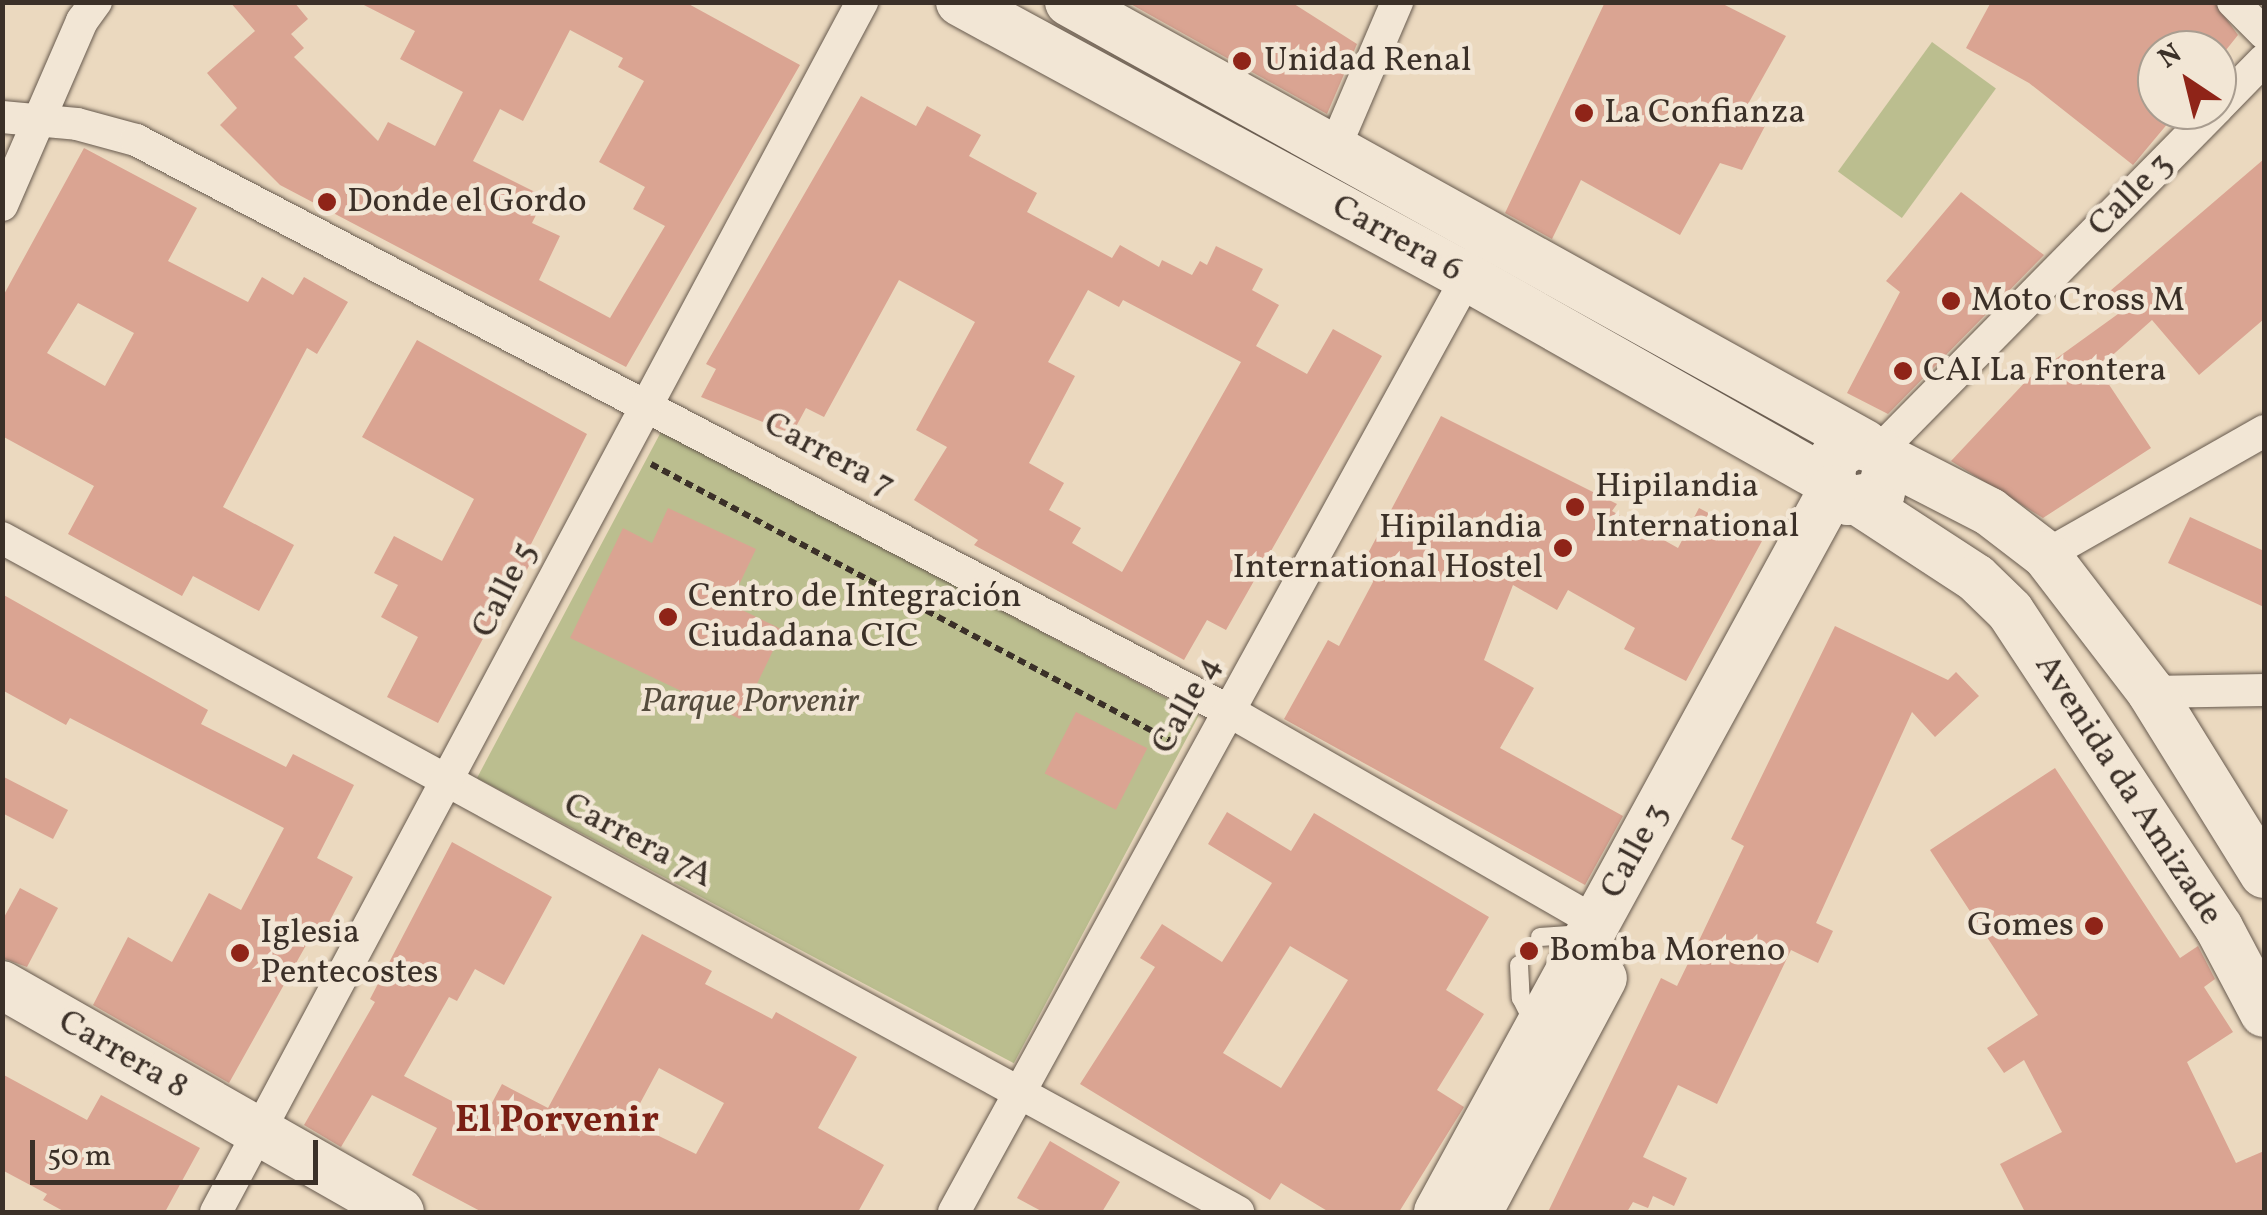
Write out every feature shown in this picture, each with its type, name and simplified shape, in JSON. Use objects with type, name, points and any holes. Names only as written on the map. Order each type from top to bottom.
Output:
[{"type":"main road","name":"Carrera 6","points":[[960,2],[1467,277],[1846,494],[1976,578]]},
{"type":"main road","name":"Carrera 6","points":[[1069,2],[1876,451],[2038,547]]},
{"type":"main road","points":[[1846,494],[1886,487],[1876,451]]},
{"type":"main road","name":"Calle 3","points":[[1438,1212],[1593,928],[1846,494]]},
{"type":"main road","name":"Calle 3","points":[[1478,1212],[1846,494]]},
{"type":"main road","name":"Avenida da Amizade","points":[[2038,547],[2150,692],[2264,874]]},
{"type":"main road","name":"Avenida da Amizade","points":[[1976,578],[2010,611],[2121,776],[2264,1014]]},
{"type":"main road","name":"Carrera 8","points":[[2,985],[400,1212]]},
{"type":"street","points":[[2,205],[42,125],[82,21],[96,2]]},
{"type":"street","name":"Calle 5","points":[[216,1212],[448,784],[862,2]]},
{"type":"street","points":[[1335,148],[1397,2]]},
{"type":"street","points":[[2232,2],[2264,33]]},
{"type":"street","name":"Calle 3","points":[[2237,88],[2264,60]]},
{"type":"street","name":"Carrera 7","points":[[2,117],[42,125],[77,124],[136,140],[1229,711],[1593,928]]},
{"type":"street","name":"Calle 3","points":[[1876,451],[2195,130]]},
{"type":"street","name":"Calle 4","points":[[954,1212],[1490,236]]},
{"type":"street","points":[[2038,547],[2264,430]]},
{"type":"street","name":"Carrera 7A","points":[[2,538],[1018,1096],[1238,1212]]},
{"type":"street","points":[[2150,692],[2264,690]]},
{"type":"lane","points":[[1540,937],[1593,928]]},
{"type":"lane","points":[[1519,964],[1521,998],[1538,1030]]},
{"type":"path","points":[[624,450],[1173,738],[1164,755]]},
{"type":"green space","points":[[1932,42],[1996,88],[1902,218],[1838,171]]},
{"type":"green space","name":"Parque Porvenir","points":[[662,430],[1199,715],[1014,1063],[477,778]]},
{"type":"building","points":[[230,2],[294,2],[308,19],[291,34],[304,48],[294,57],[378,141],[388,122],[435,146],[463,92],[400,59],[415,31],[358,2],[685,2],[800,65],[626,367],[280,185],[220,125],[237,108],[207,73],[255,31]],"holes":[[[570,30],[623,58],[618,67],[644,81],[599,162],[645,187],[633,209],[665,226],[610,318],[539,280],[560,236],[532,223],[545,197],[473,161],[500,109],[523,121]]]},
{"type":"building","points":[[1127,2],[1291,2],[1357,44],[1327,114]]},
{"type":"building","points":[[1605,2],[1719,2],[1786,36],[1743,113],[1765,126],[1742,170],[1720,163],[1680,235],[1581,180],[1552,239],[1505,213]]},
{"type":"building","points":[[1991,2],[2214,2],[2234,30],[2137,30],[2137,130],[2162,130],[2133,165],[2029,83],[1966,48]]},
{"type":"building","points":[[861,96],[916,126],[927,106],[981,135],[969,156],[1037,193],[1027,212],[1112,258],[1120,245],[1159,267],[1162,260],[1192,275],[1200,261],[1207,265],[1216,246],[1263,269],[1252,290],[1279,305],[1256,346],[1307,374],[1333,329],[1382,356],[1226,630],[1207,620],[1184,660],[974,545],[978,540],[914,500],[947,447],[916,430],[975,322],[899,280],[824,417],[806,408],[792,434],[701,397],[716,369],[706,364]],"holes":[[[1088,290],[1119,307],[1123,300],[1241,362],[1122,572],[1072,543],[1081,528],[1049,510],[1064,483],[1029,463],[1075,376],[1048,362]]]},
{"type":"building","points":[[84,148],[197,208],[168,261],[248,302],[262,277],[293,295],[304,277],[348,302],[317,354],[307,348],[223,507],[294,545],[259,611],[193,576],[182,596],[68,534],[94,486],[2,436],[2,298]],"holes":[[[78,303],[134,333],[105,386],[47,353]]]},
{"type":"building","points":[[2264,159],[2264,319],[2199,375],[2152,320],[2098,368],[2151,448],[2043,518],[1951,461],[2028,379],[2118,314],[2103,297]]},
{"type":"building","points":[[1961,192],[2044,255],[1888,414],[1847,393],[1900,292],[1886,281]]},
{"type":"building","points":[[417,340],[587,434],[527,552],[534,556],[518,587],[512,584],[438,723],[387,697],[418,637],[381,617],[398,585],[374,573],[394,536],[442,561],[474,499],[362,437]]},
{"type":"building","points":[[1441,416],[1617,504],[1612,511],[1678,548],[1699,508],[1762,541],[1686,681],[1624,649],[1635,628],[1568,590],[1557,610],[1513,585],[1484,660],[1534,688],[1500,748],[1623,816],[1585,885],[1284,719],[1328,640],[1339,646],[1373,582],[1357,574]]},
{"type":"building","name":"Centro de Integración Ciudadana CIC","points":[[668,508],[756,549],[730,604],[783,630],[740,719],[570,638],[623,528],[652,543]]},
{"type":"building","points":[[2190,517],[2264,551],[2264,607],[2168,563]]},
{"type":"building","points":[[2,594],[208,710],[201,724],[286,767],[293,754],[354,785],[317,858],[353,877],[327,926],[319,922],[229,1083],[93,1005],[128,937],[172,962],[209,893],[241,910],[284,828],[70,718],[66,725],[2,690]]},
{"type":"building","points":[[1835,626],[1948,680],[1956,672],[1979,696],[1935,737],[1912,712],[1816,923],[1833,931],[1818,963],[1791,950],[1717,1104],[1678,1085],[1643,1157],[1687,1178],[1674,1206],[1653,1196],[1648,1208],[1633,1202],[1627,1212],[1548,1212],[1661,978],[1677,986],[1744,846],[1731,839]]},
{"type":"building","points":[[1076,712],[1147,748],[1116,810],[1045,773]]},
{"type":"building","points":[[2055,768],[2180,958],[2198,946],[2215,979],[2204,987],[2233,1032],[2187,1062],[2236,1163],[2264,1151],[2264,1212],[2025,1212],[2000,1164],[2062,1132],[2024,1060],[2004,1073],[1987,1048],[2038,1015],[1930,850]]},
{"type":"building","points":[[2,776],[68,810],[53,839],[2,813]]},
{"type":"building","points":[[1227,812],[1291,851],[1314,813],[1489,917],[1446,990],[1484,1014],[1437,1090],[1464,1107],[1399,1212],[1329,1212],[1281,1183],[1270,1200],[1080,1084],[1155,967],[1140,958],[1162,924],[1222,962],[1272,883],[1208,844]],"holes":[[[1290,946],[1348,980],[1281,1088],[1223,1053]]]},
{"type":"building","points":[[452,842],[552,897],[504,985],[475,969],[457,1001],[449,997],[404,1076],[484,1118],[502,1084],[548,1108],[642,934],[712,971],[705,984],[772,1019],[776,1012],[857,1057],[818,1128],[884,1165],[858,1212],[482,1212],[412,1175],[437,1128],[372,1095],[341,1147],[304,1125],[375,1002],[370,999]],"holes":[[[659,1068],[724,1103],[696,1154],[630,1122]]]},
{"type":"building","points":[[20,888],[58,908],[27,967],[2,958],[2,921]]},
{"type":"building","points":[[2,1074],[87,1120],[101,1095],[200,1148],[165,1212],[65,1212],[43,1200],[47,1194],[2,1170]]},
{"type":"building","points":[[1050,1141],[1120,1182],[1102,1212],[1043,1212],[1017,1198]]},
{"type":"place","name":"Unidad Renal","points":[[1242,61]]},
{"type":"place","name":"La Confianza","points":[[1584,113]]},
{"type":"place","name":"Donde el Gordo","points":[[327,202]]},
{"type":"place","name":"Moto Cross M","points":[[1951,301]]},
{"type":"place","name":"CAI La Frontera","points":[[1903,371]]},
{"type":"place","name":"Hipilandia International","points":[[1575,507]]},
{"type":"place","name":"Hipilandia International Hostel","points":[[1563,548]]},
{"type":"place","name":"Centro de Integración Ciudadana CIC","points":[[668,617]]},
{"type":"place","name":"Gomes","points":[[2094,926]]},
{"type":"place","name":"Bomba Moreno","points":[[1529,951]]},
{"type":"place","name":"Iglesia Pentecostes","points":[[240,953]]},
{"type":"district","name":"El Porvenir","points":[[557,1122]]}]
